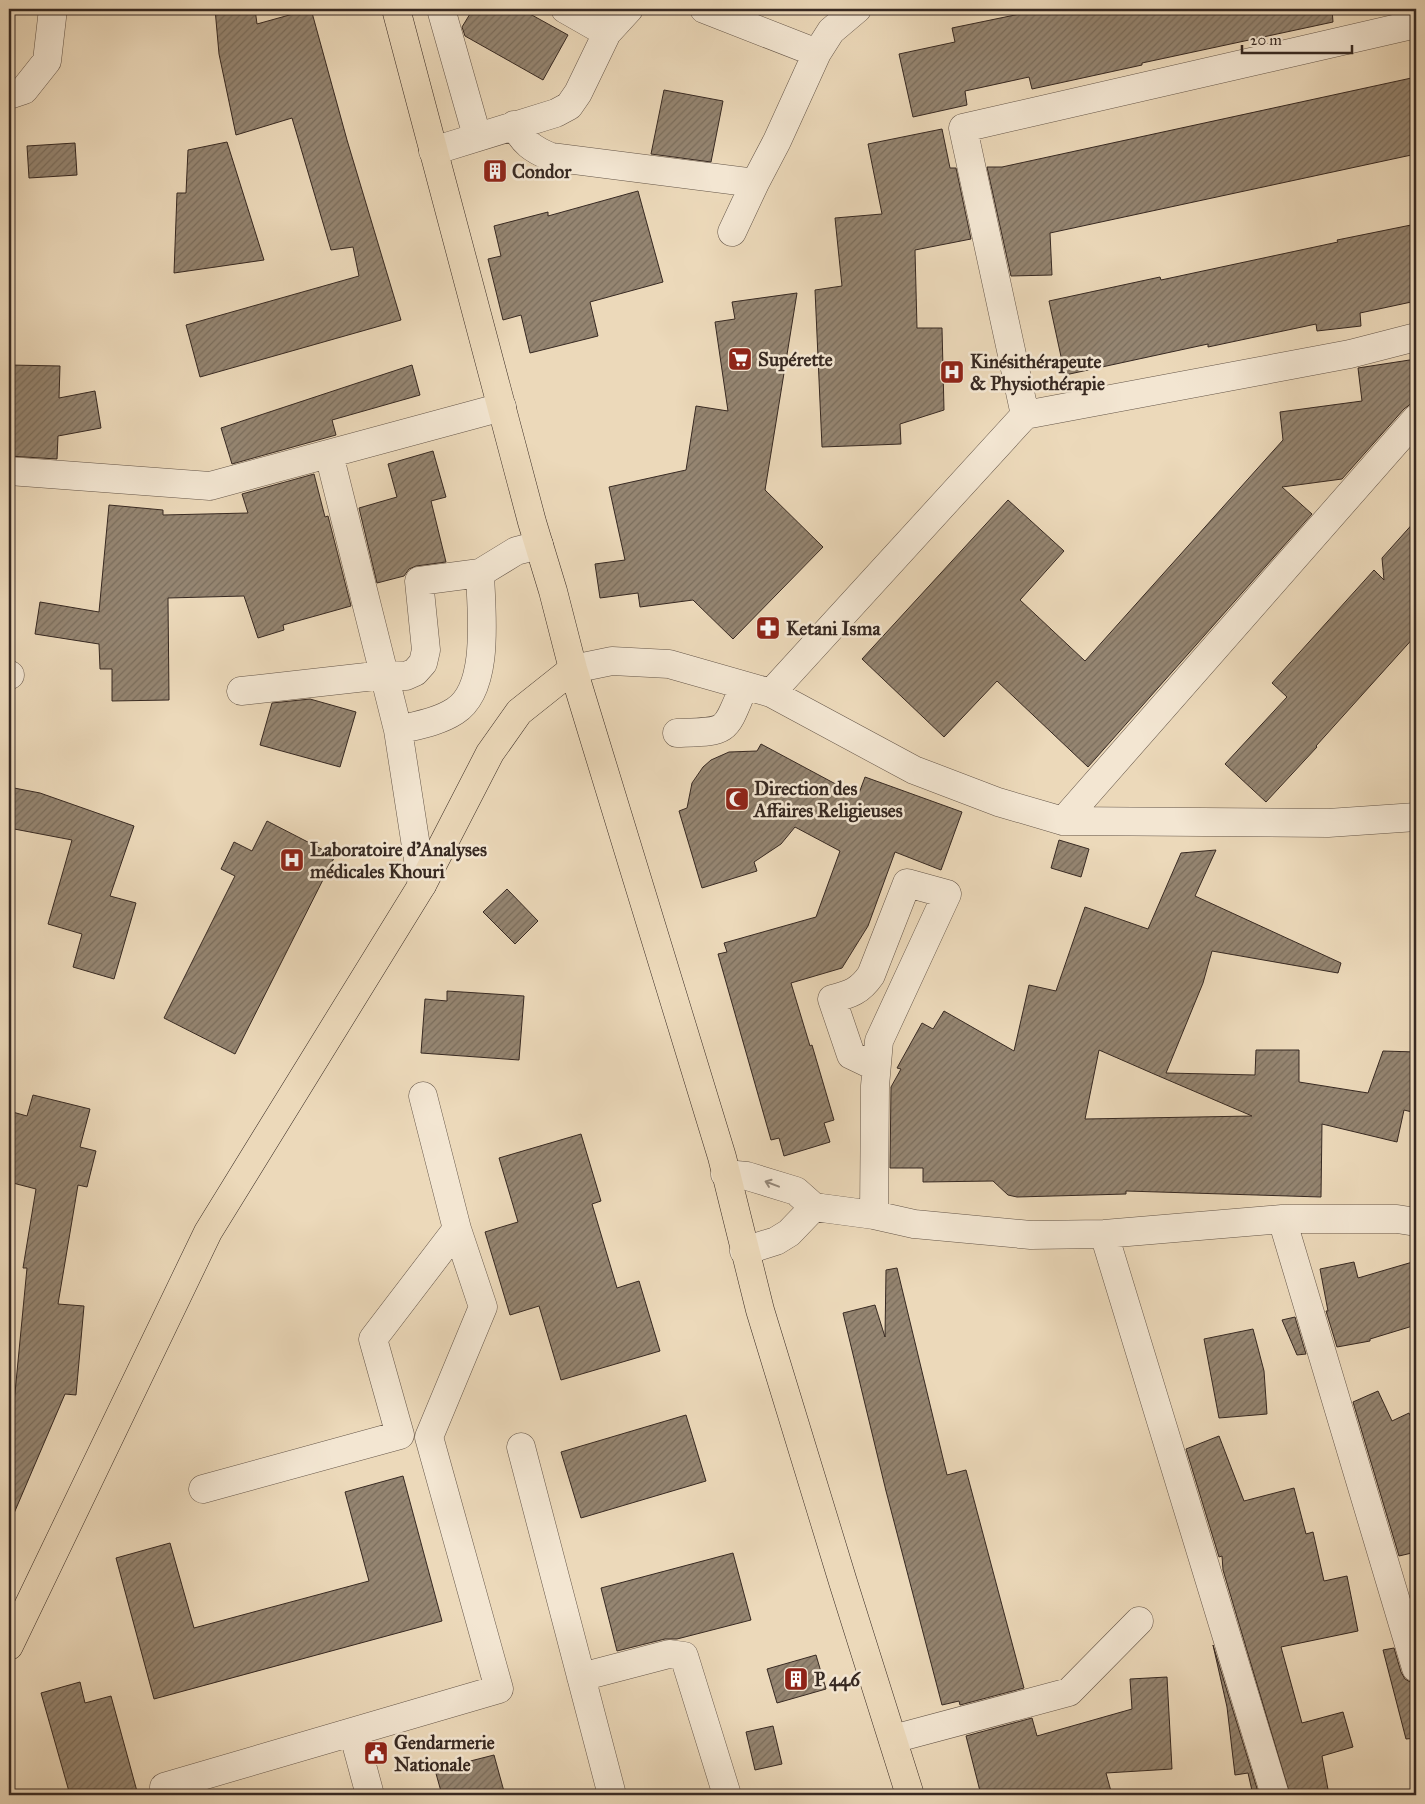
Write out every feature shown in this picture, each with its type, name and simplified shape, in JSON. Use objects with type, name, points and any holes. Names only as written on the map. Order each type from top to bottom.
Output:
[{"type":"main road","points":[[396,9],[573,669],[726,1174],[760,1310],[910,1795]]},
{"type":"main road","points":[[9,1646],[208,1232],[422,885],[490,753],[519,712],[573,669]]},
{"type":"street","points":[[9,95],[24,90],[47,61],[53,9]]},
{"type":"street","points":[[441,9],[477,136]]},
{"type":"street","points":[[565,9],[608,34]]},
{"type":"street","points":[[433,151],[556,113],[569,106],[578,93],[608,34],[629,9]]},
{"type":"street","points":[[704,9],[817,53]]},
{"type":"street","points":[[732,232],[817,53],[845,11]]},
{"type":"street","points":[[1025,416],[963,128],[1415,32]]},
{"type":"street","points":[[514,125],[522,139],[535,150],[551,157],[755,183]]},
{"type":"street","points":[[771,694],[1025,416],[1350,354],[1416,337]]},
{"type":"street","points":[[9,470],[210,486],[502,407]]},
{"type":"street","points":[[1064,821],[1416,419]]},
{"type":"street","points":[[329,454],[398,730],[422,885]]},
{"type":"street","points":[[241,691],[384,675],[406,676],[415,672],[424,663],[426,650],[419,581],[480,573],[516,551],[539,545]]},
{"type":"street","points":[[398,730],[438,720],[457,710],[468,698],[475,684],[480,658],[480,573]]},
{"type":"street","points":[[573,669],[612,661],[669,664],[771,694],[914,770],[998,802],[1064,821],[1328,823],[1416,817]]},
{"type":"street","points":[[676,733],[712,732],[723,728],[732,715],[744,686]]},
{"type":"street","points":[[874,1215],[876,1067],[879,1042],[947,894],[907,883],[871,975],[862,987],[848,995],[832,998],[851,1055],[876,1067]]},
{"type":"street","points":[[167,1795],[164,1787],[499,1689],[429,1437],[483,1307],[457,1229],[423,1096]]},
{"type":"street","points":[[726,1174],[748,1176],[796,1191],[814,1207],[874,1215],[914,1224],[1031,1235],[1104,1234],[1282,1219],[1397,1219],[1416,1222]]},
{"type":"street","points":[[744,1251],[776,1241],[789,1233],[814,1207]]},
{"type":"street","points":[[1282,1219],[1416,1668]]},
{"type":"street","points":[[400,1435],[373,1339],[457,1229]]},
{"type":"street","points":[[1104,1234],[1275,1795]]},
{"type":"street","points":[[203,1489],[400,1435],[429,1437]]},
{"type":"street","points":[[521,1447],[612,1795]]},
{"type":"street","points":[[893,1739],[1069,1692],[1139,1621]]},
{"type":"street","points":[[581,1677],[669,1654],[684,1656],[727,1795]]},
{"type":"street","points":[[353,1732],[370,1795]]},
{"type":"building","points":[[215,9],[255,9],[257,24],[311,9],[347,140],[401,320],[200,377],[186,325],[359,276],[353,247],[331,250],[292,118],[236,135],[219,54]]},
{"type":"building","points":[[473,9],[521,9],[568,35],[543,80],[465,36],[462,27]]},
{"type":"building","points":[[1044,9],[1332,9],[1333,22],[1032,89],[1029,77],[965,91],[967,105],[913,117],[899,54],[955,42],[952,28]]},
{"type":"building","points":[[1416,77],[1416,154],[1050,233],[1052,275],[1011,276],[987,167],[1002,167]]},
{"type":"building","points":[[664,90],[723,101],[711,162],[651,154]]},
{"type":"building","points":[[942,129],[950,168],[956,168],[971,239],[915,250],[917,328],[942,328],[944,410],[900,424],[901,444],[822,447],[815,290],[842,286],[835,218],[882,214],[868,144]]},
{"type":"building","points":[[227,142],[264,260],[174,273],[177,193],[186,193],[188,150]]},
{"type":"building","points":[[75,143],[77,175],[29,178],[27,146]]},
{"type":"building","points":[[638,191],[663,282],[590,302],[598,336],[530,353],[521,315],[503,320],[488,259],[501,256],[494,226],[548,212],[548,216]]},
{"type":"building","points":[[1416,224],[1416,301],[1360,313],[1361,326],[1317,331],[1316,324],[1208,347],[1208,344],[1065,375],[1049,301],[1160,277],[1161,280]]},
{"type":"building","points":[[797,293],[765,490],[823,547],[733,639],[693,600],[640,607],[638,593],[600,598],[595,564],[625,560],[609,487],[686,470],[696,406],[728,411],[715,322],[735,319],[732,302]]},
{"type":"building","points":[[1416,359],[1416,400],[1404,409],[1342,479],[1282,487],[1312,514],[1088,767],[997,681],[944,737],[862,659],[1008,500],[1064,551],[1020,600],[1085,661],[1283,440],[1280,412],[1362,401],[1358,368]]},
{"type":"building","points":[[9,365],[60,366],[59,398],[95,391],[101,428],[58,436],[57,459],[9,456]]},
{"type":"building","points":[[412,365],[420,395],[332,420],[336,435],[232,464],[221,428]]},
{"type":"building","points":[[433,451],[446,497],[431,501],[446,562],[416,566],[409,569],[404,576],[377,583],[359,508],[397,497],[388,464]]},
{"type":"building","points":[[314,474],[325,517],[328,516],[351,606],[283,625],[284,630],[258,638],[244,596],[168,598],[169,700],[112,701],[112,669],[100,669],[99,644],[35,634],[40,602],[99,612],[109,505],[163,510],[163,515],[248,513],[242,494]]},
{"type":"building","points":[[1416,520],[1416,635],[1266,802],[1225,764],[1287,697],[1272,683],[1374,570],[1384,580],[1382,558]]},
{"type":"building","points":[[310,699],[356,712],[340,767],[260,745],[272,703]]},
{"type":"building","points":[[761,744],[858,796],[865,777],[962,812],[941,870],[895,852],[868,926],[842,968],[791,983],[834,1120],[824,1123],[830,1142],[784,1156],[779,1138],[771,1140],[718,954],[727,952],[724,943],[816,917],[840,851],[795,827],[781,844],[754,862],[757,871],[702,888],[679,811],[687,808],[692,783],[703,767],[711,760],[729,752],[757,751]]},
{"type":"building","points":[[9,787],[40,793],[134,826],[110,896],[136,903],[114,979],[73,967],[82,934],[48,924],[72,840],[9,828]]},
{"type":"building","points":[[267,821],[335,856],[235,1054],[164,1018],[235,876],[221,869],[234,842],[252,851]]},
{"type":"building","points":[[1059,840],[1089,849],[1081,877],[1051,868]]},
{"type":"building","points":[[1216,850],[1195,896],[1341,963],[1338,973],[1212,951],[1203,983],[1166,1073],[1255,1075],[1256,1050],[1299,1050],[1299,1082],[1368,1093],[1383,1051],[1416,1052],[1416,1113],[1404,1110],[1397,1142],[1322,1124],[1321,1197],[1126,1191],[1126,1194],[1017,1197],[1008,1195],[993,1181],[923,1182],[923,1168],[890,1168],[891,1087],[901,1069],[897,1068],[922,1023],[933,1029],[944,1011],[1014,1051],[1029,985],[1056,991],[1085,907],[1148,929],[1181,853]],"holes":[[[1099,1050],[1252,1116],[1085,1119]]]},
{"type":"building","points":[[507,889],[538,921],[515,944],[483,912]]},
{"type":"building","points":[[447,991],[524,996],[519,1060],[421,1053],[425,999],[447,1001]]},
{"type":"building","points":[[33,1095],[90,1109],[80,1147],[96,1151],[87,1187],[78,1185],[58,1304],[84,1306],[76,1395],[65,1394],[9,1525],[9,1400],[14,1403],[27,1268],[23,1268],[36,1189],[9,1182],[9,1111],[27,1116]]},
{"type":"building","points":[[581,1134],[601,1201],[592,1204],[617,1288],[639,1281],[660,1351],[561,1380],[539,1306],[510,1315],[485,1232],[518,1222],[499,1158]]},
{"type":"building","points":[[1416,1261],[1416,1325],[1370,1339],[1370,1341],[1337,1347],[1326,1311],[1328,1311],[1320,1269],[1354,1262],[1358,1278]]},
{"type":"building","points":[[897,1268],[947,1475],[966,1470],[1024,1688],[960,1705],[959,1701],[942,1705],[886,1491],[843,1313],[875,1305],[885,1337],[886,1270]]},
{"type":"building","points":[[1295,1317],[1306,1354],[1297,1355],[1282,1320]]},
{"type":"building","points":[[1253,1329],[1264,1371],[1267,1414],[1219,1418],[1204,1339]]},
{"type":"building","points":[[1378,1391],[1392,1421],[1409,1413],[1416,1429],[1416,1552],[1399,1556],[1353,1402]]},
{"type":"building","points":[[686,1415],[706,1481],[581,1518],[561,1452]]},
{"type":"building","points":[[1219,1436],[1244,1501],[1294,1488],[1306,1534],[1313,1532],[1324,1581],[1347,1576],[1358,1631],[1281,1647],[1302,1723],[1343,1712],[1353,1747],[1322,1756],[1329,1795],[1290,1795],[1223,1570],[1222,1556],[1219,1557],[1186,1449]]},
{"type":"building","points":[[403,1476],[442,1621],[154,1699],[116,1558],[170,1543],[194,1628],[369,1581],[345,1492]]},
{"type":"building","points":[[733,1553],[751,1620],[677,1639],[665,1639],[617,1651],[601,1588]]},
{"type":"building","points":[[1213,1645],[1259,1795],[1253,1795],[1248,1773],[1235,1775],[1227,1707]]},
{"type":"building","points":[[1394,1648],[1405,1679],[1416,1683],[1416,1738],[1406,1739],[1383,1650]]},
{"type":"building","name":"P 446","points":[[816,1655],[826,1689],[777,1703],[767,1669]]},
{"type":"building","points":[[1167,1677],[1172,1769],[1106,1773],[1112,1795],[981,1795],[966,1736],[1032,1718],[1037,1736],[1132,1709],[1130,1679]]},
{"type":"building","points":[[80,1682],[85,1703],[111,1696],[138,1795],[70,1795],[41,1693]]},
{"type":"building","points":[[773,1726],[782,1764],[755,1770],[746,1732]]},
{"type":"building","points":[[494,1755],[505,1795],[442,1795],[435,1770]]},
{"type":"place","name":"Condor","points":[[495,171]]},
{"type":"place","name":"Supérette","points":[[740,359]]},
{"type":"place","name":"Kinésithérapeute & Physiothérapie","points":[[952,372]]},
{"type":"place","name":"Ketani Isma","points":[[768,628]]},
{"type":"place","name":"Direction des Affaires Religieuses","points":[[737,799]]},
{"type":"place","name":"Laboratoire d'Analyses médicales Khouri","points":[[292,860]]},
{"type":"place","name":"P 446","points":[[796,1679]]},
{"type":"place","name":"Gendarmerie Nationale","points":[[376,1753]]}]
